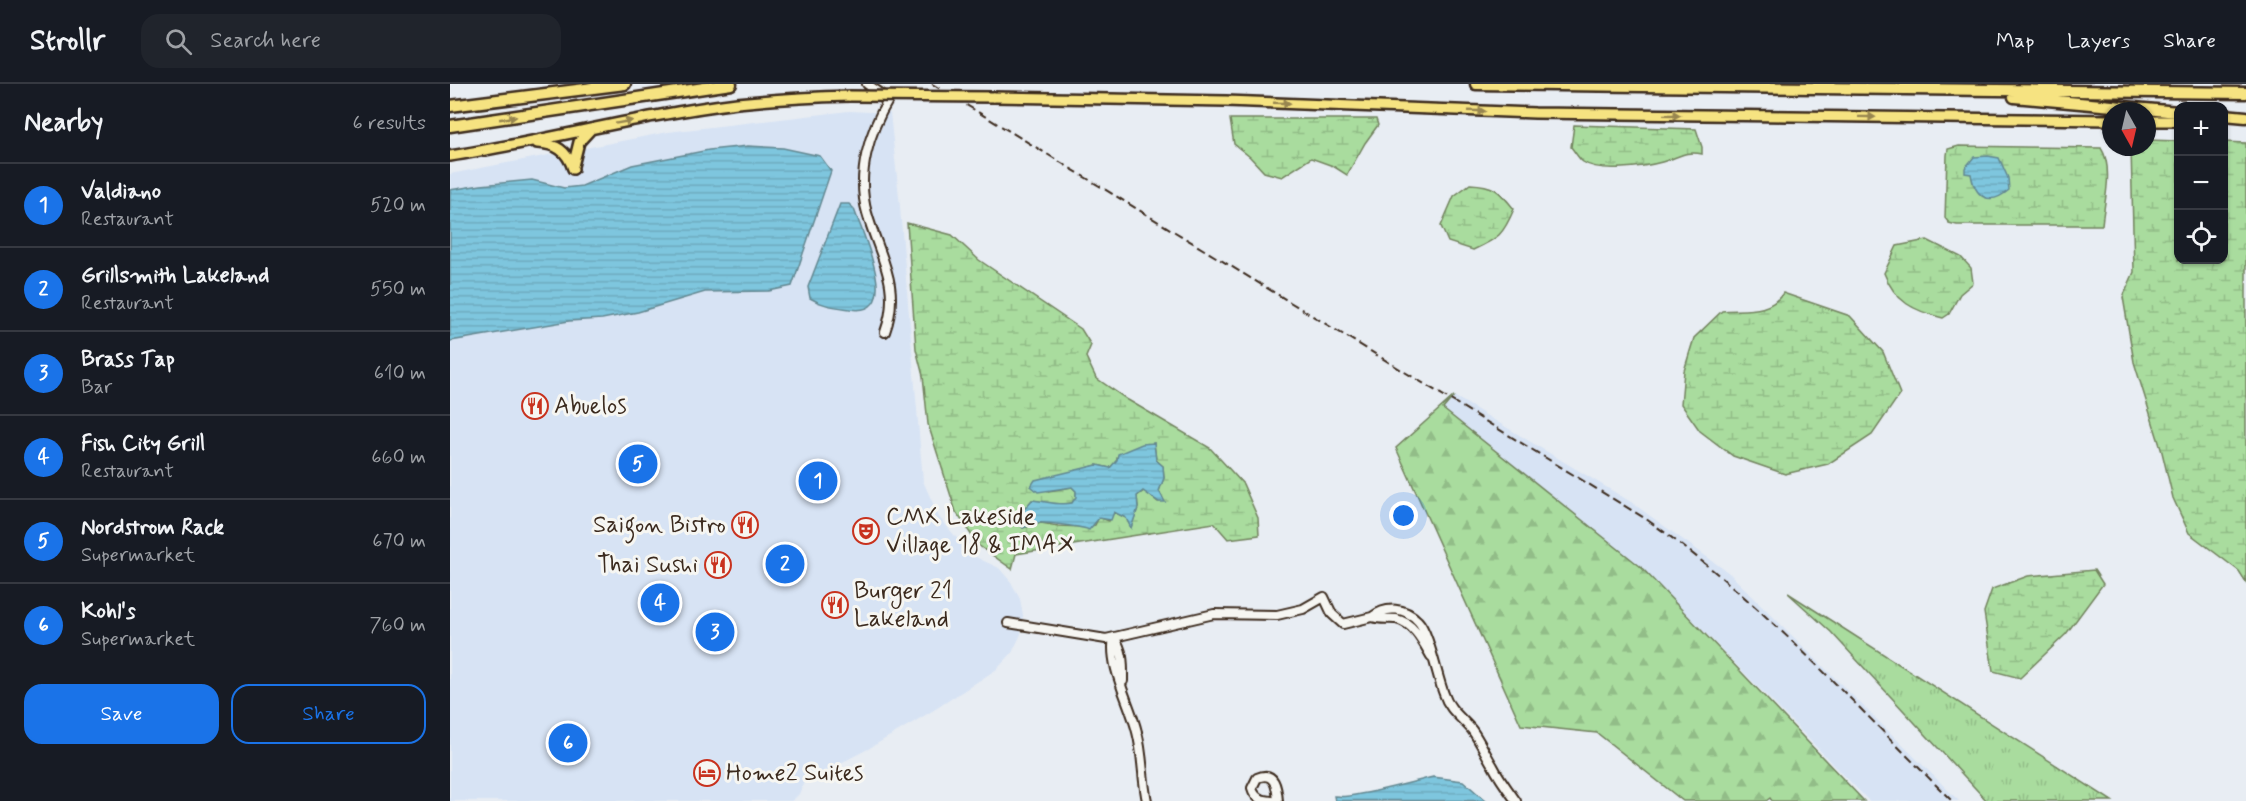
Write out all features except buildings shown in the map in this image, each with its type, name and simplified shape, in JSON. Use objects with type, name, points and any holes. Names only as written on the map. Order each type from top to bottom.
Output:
[{"type":"highway","points":[[450,106],[625,84]]},
{"type":"highway","points":[[450,126],[731,84]]},
{"type":"highway","points":[[1476,84],[2246,93]]},
{"type":"highway","points":[[1936,90],[2174,112]]},
{"type":"highway","points":[[2228,117],[2246,119]]},
{"type":"main road","points":[[450,156],[736,104],[793,98],[850,96],[1226,101],[1535,113],[2102,120]]},
{"type":"main road","points":[[2228,120],[2246,119]]},
{"type":"main road","points":[[2156,121],[2174,121]]},
{"type":"main road","points":[[526,142],[554,146],[563,150],[573,169],[579,142],[592,129]]},
{"type":"street","points":[[867,84],[889,99],[870,137],[864,178],[867,214],[889,278],[891,312],[885,332]]},
{"type":"street","points":[[1008,623],[1092,638],[1114,637],[1214,615],[1277,615],[1303,609],[1324,597],[1332,614],[1344,624],[1372,617],[1408,624],[1419,635],[1431,656]]},
{"type":"street","points":[[1372,617],[1381,610],[1390,609],[1406,613],[1419,621],[1427,633],[1431,656],[1449,706],[1475,735],[1494,769],[1516,801]]},
{"type":"street","points":[[1403,622],[1406,613]]},
{"type":"street","points":[[1114,637],[1112,647],[1114,663],[1138,734],[1147,801]]},
{"type":"street","points":[[1272,801],[1262,800],[1255,796],[1252,788],[1257,778],[1264,775],[1272,778],[1276,785],[1278,801]]},
{"type":"shaded area","points":[[849,111],[890,113],[923,481],[939,517],[971,555],[999,568],[1011,582],[1020,599],[1023,615],[1021,634],[1012,653],[997,669],[934,710],[868,749],[804,782],[799,794],[792,801],[450,801],[450,174],[668,132]]},
{"type":"shaded area","points":[[1454,396],[1631,502],[1729,573],[1959,801],[1869,801],[1641,567],[1443,409]]},
{"type":"green space","points":[[1230,119],[1376,119],[1378,125],[1347,175],[1333,166],[1311,158],[1282,177],[1264,172],[1234,144]]},
{"type":"green space","points":[[1574,125],[1696,129],[1702,154],[1686,154],[1644,166],[1610,168],[1590,165],[1582,161],[1571,147]]},
{"type":"green space","points":[[2156,140],[2174,141],[2174,264],[2228,264],[2228,142],[2246,143],[2246,582],[2239,571],[2189,533],[2173,498],[2162,452],[2134,362],[2123,297],[2134,272],[2131,156],[2156,156]]},
{"type":"green space","points":[[1959,146],[2101,148],[2102,156],[2105,156],[2108,175],[2102,225],[1957,225],[1949,223],[1945,218],[1948,149]]},
{"type":"green space","points":[[1470,184],[1491,187],[1514,209],[1507,225],[1499,235],[1473,250],[1448,242],[1441,226],[1454,196]]},
{"type":"green space","points":[[907,223],[952,235],[979,260],[1081,329],[1091,345],[1086,357],[1096,378],[1128,400],[1210,448],[1243,484],[1258,518],[1259,535],[1228,539],[1214,523],[1016,554],[1012,569],[978,545],[956,512],[928,424],[923,376],[916,349]],"holes":[[[1154,443],[1156,460],[1163,466],[1164,478],[1159,491],[1164,501],[1158,502],[1144,491],[1137,496],[1138,508],[1131,527],[1126,518],[1114,512],[1109,521],[1099,517],[1095,525],[1084,527],[1041,523],[1023,528],[1016,519],[1032,500],[1055,505],[1072,503],[1076,497],[1076,491],[1072,487],[1049,491],[1062,475],[1097,465],[1110,468],[1117,457]]]},
{"type":"green space","points":[[1927,240],[1961,257],[1971,268],[1973,283],[1960,294],[1949,314],[1943,318],[1907,304],[1894,291],[1884,273],[1897,246]]},
{"type":"green space","points":[[1783,293],[1850,316],[1883,352],[1900,394],[1872,435],[1828,464],[1785,474],[1733,456],[1700,431],[1681,404],[1684,371],[1694,338],[1722,311],[1764,307],[1777,300]]},
{"type":"green space","points":[[1454,396],[1443,409],[1641,567],[1864,801],[1772,801],[1770,798],[1766,801],[1683,801],[1597,733],[1521,725],[1396,448]]},
{"type":"green space","points":[[2094,570],[2103,584],[2066,634],[2020,678],[1993,671],[1984,612],[1992,589],[2028,576]]},
{"type":"green space","points":[[1788,593],[2112,801],[1987,801],[1831,632]]},
{"type":"water","points":[[748,146],[783,148],[820,156],[831,171],[792,286],[769,291],[705,292],[638,312],[602,319],[569,321],[450,341],[450,190],[532,180],[564,188],[582,186],[632,165],[709,150]]},
{"type":"water","points":[[1974,157],[1999,158],[2008,178],[2009,190],[1995,198],[1984,197],[1980,194],[1971,174],[1965,173],[1965,168]]},
{"type":"water","points":[[840,204],[849,204],[854,209],[875,271],[877,288],[875,301],[866,308],[834,307],[810,298],[808,287]]},
{"type":"water","points":[[1154,443],[1156,460],[1163,466],[1164,478],[1159,491],[1165,502],[1159,502],[1143,491],[1137,496],[1138,508],[1131,528],[1126,518],[1114,512],[1111,520],[1099,518],[1089,530],[1041,523],[1023,528],[1016,519],[1032,500],[1067,504],[1072,503],[1076,497],[1076,491],[1072,487],[1038,492],[1031,486],[1035,480],[1097,465],[1110,468],[1117,460],[1118,454],[1142,444]]},
{"type":"water","points":[[1433,777],[1463,781],[1486,801],[1335,801],[1334,796],[1370,792]]},
{"type":"railway","points":[[932,84],[1646,519],[1688,550],[1767,617],[1952,801]]},
{"type":"place","name":"Abuelos","points":[[535,406]]},
{"type":"place","name":"Nordstrom Rack","points":[[638,464]]},
{"type":"place","name":"Valdiano","points":[[818,481]]},
{"type":"place","name":"Saigon Bistro","points":[[745,525]]},
{"type":"place","name":"CMX Lakeside Village 18 & IMAX","points":[[866,531]]},
{"type":"place","name":"Grillsmith Lakeland","points":[[785,564]]},
{"type":"place","name":"Thai Sushi","points":[[718,565]]},
{"type":"place","name":"Fish City Grill","points":[[660,603]]},
{"type":"place","name":"Burger 21 Lakeland","points":[[835,605]]},
{"type":"place","name":"Brass Tap","points":[[715,632]]},
{"type":"place","name":"Kohl's","points":[[568,743]]},
{"type":"place","name":"Home2 Suites","points":[[707,773]]}]
